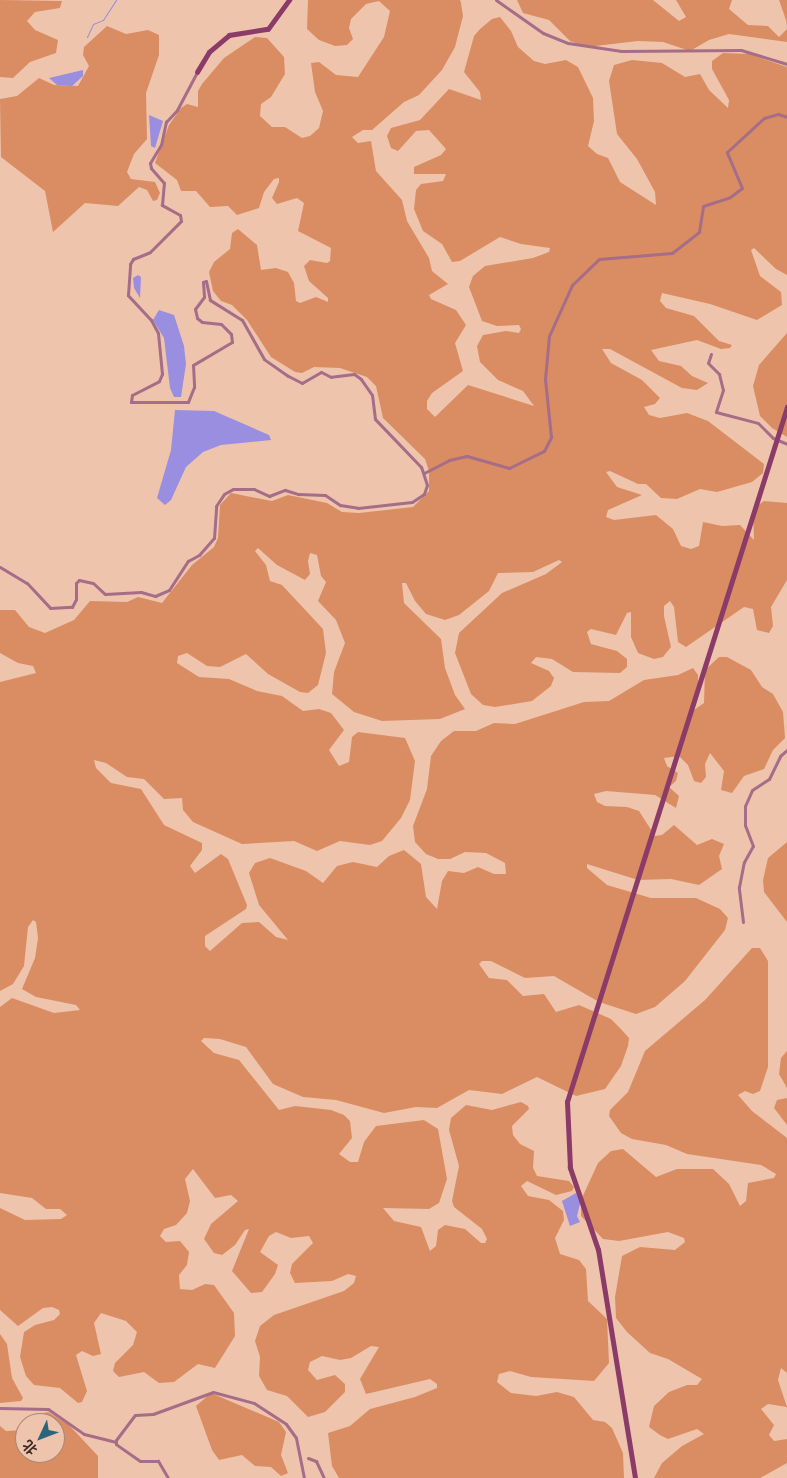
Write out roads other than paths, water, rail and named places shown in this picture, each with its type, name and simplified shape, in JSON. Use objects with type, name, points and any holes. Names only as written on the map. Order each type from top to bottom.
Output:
[{"type":"street","points":[[0,567],[27,583],[50,608],[72,607],[76,599],[76,582],[79,580],[93,583],[105,594],[141,592],[155,596],[169,590],[188,561],[199,555],[214,538],[216,506],[229,490],[248,488],[274,496],[289,490],[298,494],[325,495],[348,508],[371,507],[418,500],[426,490],[424,473],[413,454],[375,419],[371,392],[359,377],[349,374],[332,376],[321,372],[302,383],[288,376],[264,359],[242,320],[210,300],[204,280],[204,298],[195,309],[197,318],[202,322],[221,324],[231,334],[232,342],[193,366],[194,387],[188,402],[131,402],[132,395],[159,381],[162,374],[158,333],[151,320],[128,295],[130,264],[134,259],[150,252],[181,221],[180,215],[162,204],[164,183],[151,168],[150,162],[161,146],[166,122],[177,110],[209,52],[229,35],[268,29],[289,0]]},
{"type":"street","points":[[496,0],[543,33],[568,43],[621,51],[741,50],[787,64]]},
{"type":"street","points":[[424,473],[449,460],[466,456],[509,468],[544,450],[551,437],[545,379],[549,336],[572,285],[599,258],[672,253],[699,232],[704,206],[730,198],[742,188],[727,152],[764,118],[778,114],[787,117]]},
{"type":"street","points":[[711,354],[708,363],[719,374],[723,390],[716,412],[758,423],[776,440],[787,444]]},
{"type":"street","points":[[635,1478],[598,1250],[570,1168],[567,1102],[787,407]]},
{"type":"street","points":[[743,922],[739,888],[744,862],[753,846],[745,825],[745,806],[752,790],[769,779],[780,756],[787,750]]},
{"type":"street","points":[[116,1442],[135,1415],[153,1414],[205,1393],[226,1393],[254,1403],[286,1424],[296,1438],[304,1478]]},
{"type":"street","points":[[0,1408],[48,1409],[84,1434],[116,1442],[140,1461],[158,1460],[168,1478]]},
{"type":"street","points":[[308,1458],[316,1461],[324,1478]]},
{"type":"waterway","points":[[87,37],[93,24],[103,20],[116,0]]}]
